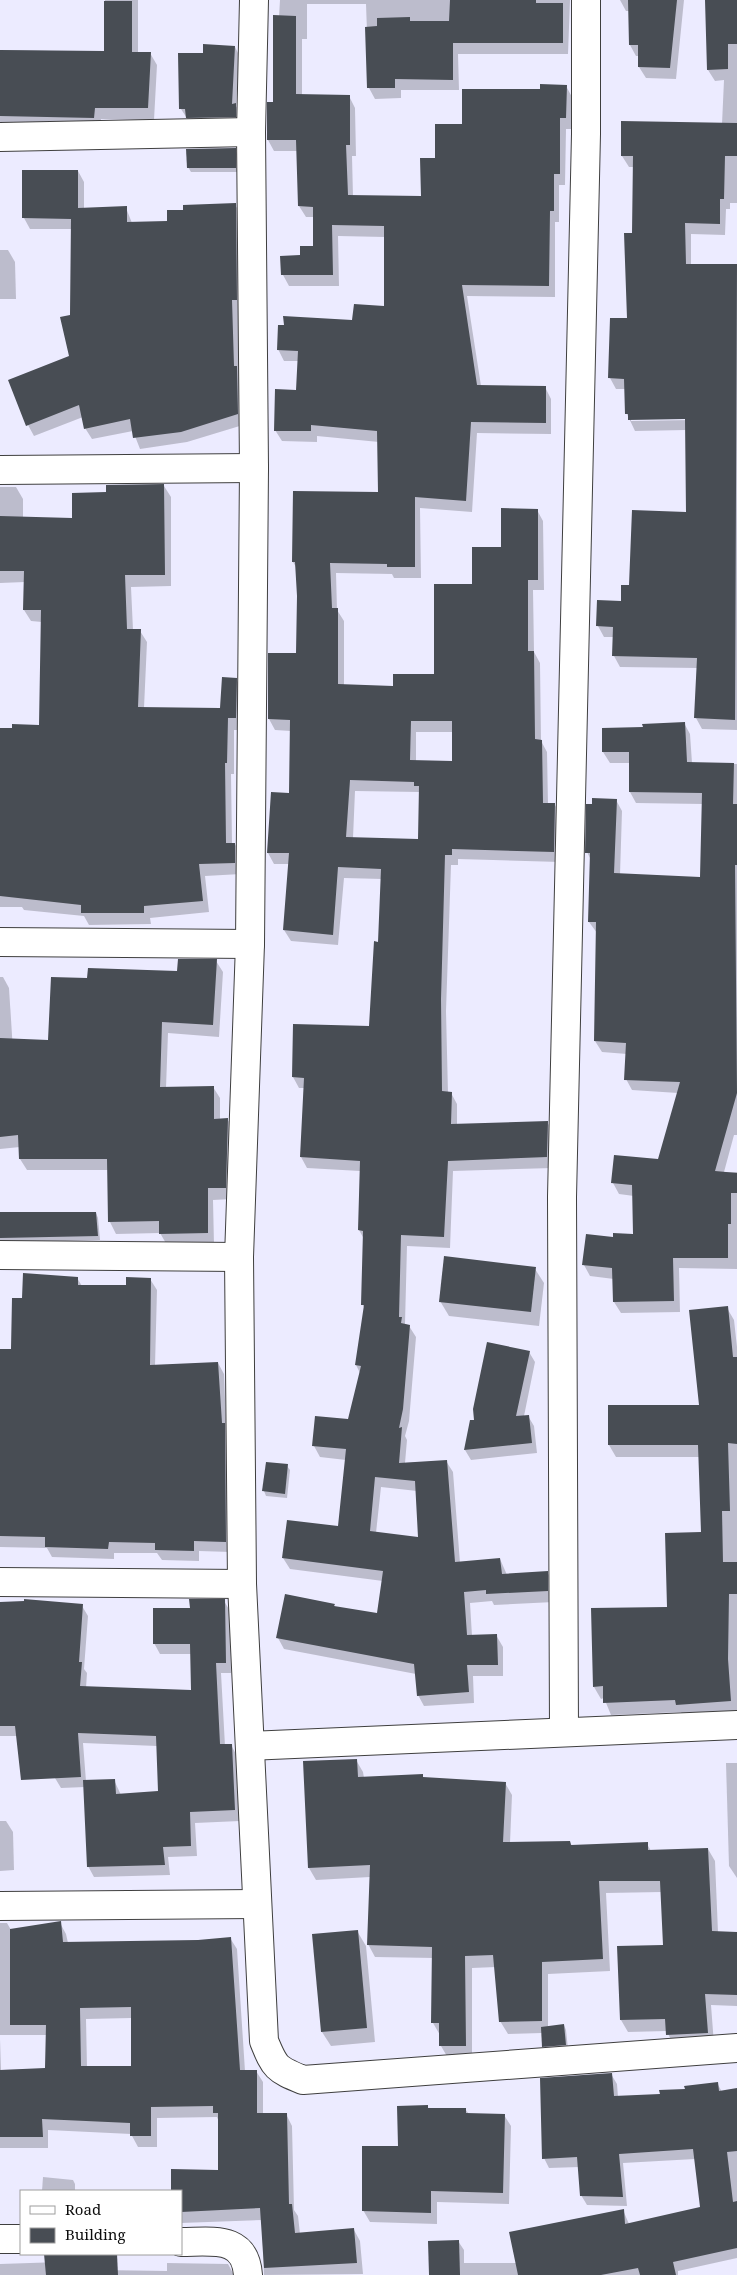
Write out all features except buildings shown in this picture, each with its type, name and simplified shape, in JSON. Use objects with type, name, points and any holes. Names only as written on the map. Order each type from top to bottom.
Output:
[{"type":"street","points":[[254,0],[251,132],[254,468],[250,944],[239,1257],[242,1584],[264,2041],[272,2061],[279,2070],[302,2080],[737,2048]]},
{"type":"street","points":[[564,1732],[562,1197],[586,134],[586,0]]},
{"type":"street","points":[[0,138],[251,132]]},
{"type":"street","points":[[0,470],[254,468]]},
{"type":"street","points":[[0,942],[250,944]]},
{"type":"street","points":[[0,1254],[239,1257]]},
{"type":"street","points":[[0,1582],[242,1584]]},
{"type":"street","points":[[250,1746],[737,1725]]},
{"type":"street","points":[[0,1906],[257,1904]]},
{"type":"street","points":[[0,2239],[20,2239]]},
{"type":"street","points":[[182,2242],[222,2242],[238,2248],[247,2260],[248,2275]]}]
